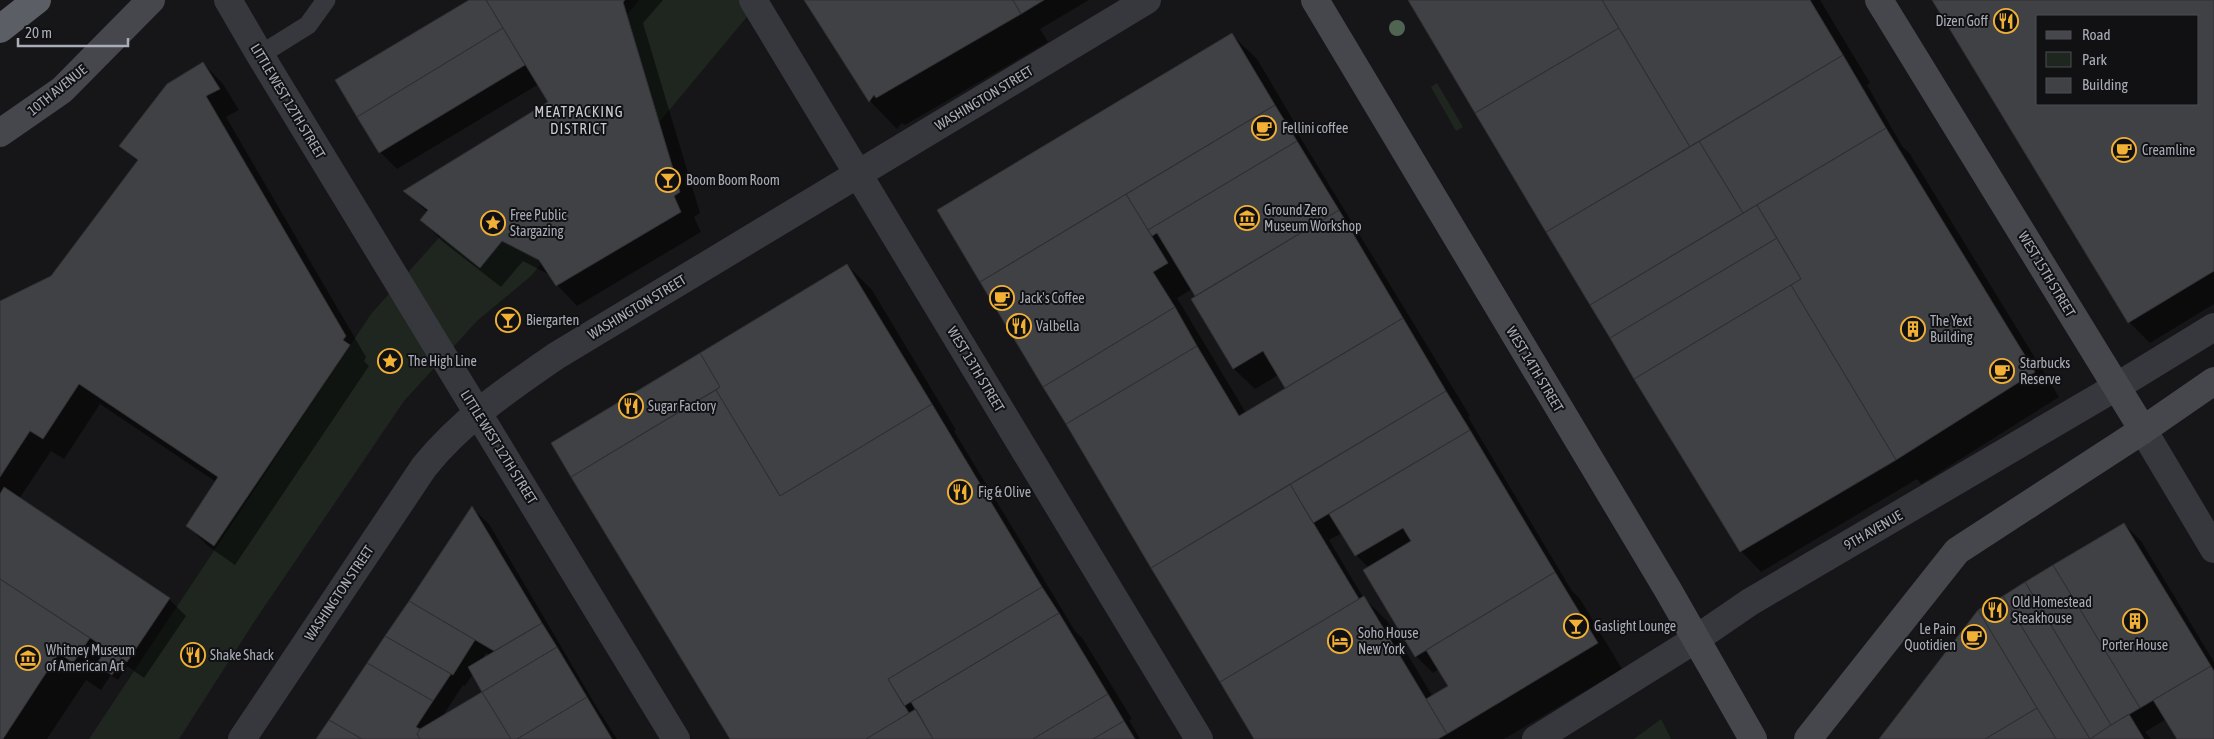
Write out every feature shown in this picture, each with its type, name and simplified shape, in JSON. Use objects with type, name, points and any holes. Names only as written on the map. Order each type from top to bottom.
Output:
[{"type":"highway","points":[[0,29],[37,0]]},
{"type":"main road","name":"10TH AVENUE","points":[[0,133],[62,90],[151,0]]},
{"type":"main road","name":"WEST 14TH STREET","points":[[1315,0],[1696,639],[1752,739]]},
{"type":"main road","name":"WEST 15TH STREET","points":[[1879,0],[2143,430]]},
{"type":"main road","points":[[1808,739],[1957,551],[2143,430],[2214,380]]},
{"type":"street","name":"LITTLE WEST 12TH STREET","points":[[228,0],[676,739]]},
{"type":"street","name":"WEST 13TH STREET","points":[[752,0],[1199,739]]},
{"type":"street","name":"WASHINGTON STREET","points":[[242,739],[424,468],[448,438],[478,412],[556,356],[1146,0]]},
{"type":"street","name":"9TH AVENUE","points":[[1536,739],[1696,639],[1750,602],[2116,387],[2214,327]]},
{"type":"street","name":"WEST 15TH STREET","points":[[2143,430],[2214,549]]},
{"type":"lane","points":[[260,55],[308,25],[326,0]]},
{"type":"green space","name":"The High Line","points":[[639,0],[761,0],[531,276],[477,321],[404,401],[256,619],[179,739],[89,739],[371,314],[510,158]]},
{"type":"green space","points":[[1437,83],[1463,127],[1456,131],[1431,87]]},
{"type":"green space","points":[[1661,719],[1671,739],[1634,739]]},
{"type":"building","points":[[469,0],[486,0],[503,28],[357,117],[335,80]]},
{"type":"building","points":[[486,0],[625,0],[623,2],[680,192],[674,196],[681,212],[556,286],[539,260],[502,241],[480,268],[420,220],[428,210],[403,191],[548,102]]},
{"type":"building","points":[[804,0],[1013,0],[1021,14],[876,98],[874,95],[869,102]]},
{"type":"building","points":[[1013,0],[1044,0],[1021,14]]},
{"type":"building","points":[[1408,0],[1602,0],[1619,28],[1475,113]]},
{"type":"building","points":[[1602,0],[1810,0],[1843,55],[1690,147]]},
{"type":"building","points":[[1932,0],[2214,0],[2214,271],[2128,323]]},
{"type":"building","points":[[503,28],[525,65],[379,153],[357,117]]},
{"type":"building","points":[[1619,28],[1690,147],[1546,232],[1475,113]]},
{"type":"building","points":[[1232,33],[1275,105],[980,282],[937,210]]},
{"type":"building","points":[[1843,55],[1886,128],[1743,213],[1699,141]]},
{"type":"building","points":[[203,62],[220,89],[206,96],[346,336],[343,340],[350,345],[214,546],[186,526],[218,477],[79,384],[43,439],[30,431],[0,477],[0,301],[51,276],[138,160],[119,146],[167,84]]},
{"type":"building","points":[[1275,105],[1297,141],[1148,230],[1126,194]]},
{"type":"building","name":"The Yext Building","points":[[1886,128],[2035,372],[1896,460],[1791,285],[1801,279],[1757,205]]},
{"type":"building","points":[[1297,141],[1339,210],[1195,296],[1157,233],[1152,236],[1148,230]]},
{"type":"building","points":[[1699,141],[1743,213],[1590,305],[1546,232]]},
{"type":"building","points":[[1126,194],[1168,263],[1153,272],[1175,307],[1043,387],[980,282]]},
{"type":"building","points":[[1757,205],[1777,238],[1610,338],[1590,305]]},
{"type":"building","points":[[1339,210],[1403,318],[1285,388],[1263,351],[1233,369],[1191,299]]},
{"type":"building","points":[[1777,238],[1801,279],[1634,379],[1610,338]]},
{"type":"building","points":[[847,264],[932,404],[780,496],[716,390],[720,387],[700,353]]},
{"type":"building","points":[[1791,285],[1896,460],[1740,552],[1634,379]]},
{"type":"building","points":[[1175,307],[1197,346],[1066,424],[1043,387]]},
{"type":"building","points":[[1403,318],[1446,391],[1151,568],[1066,424],[1197,346],[1239,416]]},
{"type":"building","points":[[700,353],[720,387],[571,477],[551,443]]},
{"type":"building","points":[[716,390],[780,496],[932,404],[1042,587],[888,679],[909,713],[866,739],[730,739],[571,477]]},
{"type":"building","points":[[1446,391],[1470,430],[1313,523],[1290,484]]},
{"type":"building","points":[[1470,430],[1555,572],[1415,657],[1363,570],[1411,541],[1403,528],[1355,556],[1329,514]]},
{"type":"building","points":[[1290,484],[1359,599],[1220,682],[1151,568]]},
{"type":"building","points":[[4,487],[170,598],[127,662],[0,579],[0,494]]},
{"type":"building","points":[[472,506],[542,623],[494,651],[409,601]]},
{"type":"building","name":"Porter House","points":[[2124,523],[2211,666],[2140,708],[2053,565]]},
{"type":"building","points":[[2053,565],[2140,708],[2111,725],[2025,582]]},
{"type":"building","points":[[1555,572],[1598,643],[1447,734],[1426,699],[1448,686],[1426,650]]},
{"type":"building","name":"Whitney Museum of American Art","points":[[0,579],[90,638],[73,663],[59,653],[3,739],[0,739]]},
{"type":"building","points":[[2025,582],[2111,725],[2090,739],[2003,596]]},
{"type":"building","points":[[1042,587],[1059,613],[904,706],[888,679]]},
{"type":"building","name":"Soho House New York","points":[[1364,596],[1447,734],[1438,739],[1254,739],[1220,682]]},
{"type":"building","points":[[2003,596],[2090,739],[2056,739],[2037,708],[1978,610]]},
{"type":"building","points":[[409,601],[475,640],[453,675],[385,636]]},
{"type":"building","points":[[1978,610],[2037,708],[1985,739],[1879,739]]},
{"type":"building","points":[[1059,613],[1108,694],[1033,739],[933,739],[911,702]]},
{"type":"building","points":[[542,623],[557,647],[482,692],[468,667]]},
{"type":"building","points":[[385,636],[451,674],[433,701],[367,663]]},
{"type":"building","points":[[557,647],[587,697],[517,739],[511,739],[482,692]]},
{"type":"building","points":[[107,648],[122,658],[112,675],[96,665]]},
{"type":"building","points":[[367,663],[433,701],[416,727],[420,729],[417,734],[420,739],[362,739],[329,720]]},
{"type":"building","points":[[2211,666],[2214,671],[2214,739],[2177,739],[2153,700]]},
{"type":"building","points":[[482,692],[511,739],[420,739],[417,734],[420,729]]},
{"type":"building","points":[[1108,694],[1124,721],[1093,739],[1033,739]]},
{"type":"building","points":[[587,697],[612,739],[517,739]]},
{"type":"building","points":[[2037,708],[2056,739],[1985,739]]},
{"type":"building","points":[[916,709],[933,739],[866,739],[909,713]]},
{"type":"building","points":[[2129,714],[2144,739],[2090,739],[2111,725]]},
{"type":"building","points":[[329,720],[362,739],[316,739]]},
{"type":"building","points":[[1124,721],[1135,739],[1093,739]]},
{"type":"place","name":"Dizen Goff","points":[[2006,21]]},
{"type":"place","name":"Fellini coffee","points":[[1264,128]]},
{"type":"place","name":"Creamline","points":[[2124,150]]},
{"type":"place","name":"Boom Boom Room","points":[[668,180]]},
{"type":"place","name":"Ground Zero Museum Workshop","points":[[1247,218]]},
{"type":"place","name":"Free Public Stargazing","points":[[493,223]]},
{"type":"place","name":"Jack's Coffee","points":[[1002,298]]},
{"type":"place","name":"Biergarten","points":[[508,320]]},
{"type":"place","name":"Valbella","points":[[1019,326]]},
{"type":"place","name":"The Yext Building","points":[[1913,329]]},
{"type":"place","name":"The High Line","points":[[390,361]]},
{"type":"place","name":"Starbucks Reserve","points":[[2002,371]]},
{"type":"place","name":"Sugar Factory","points":[[631,406]]},
{"type":"place","name":"Fig & Olive","points":[[960,492]]},
{"type":"place","name":"Old Homestead Steakhouse","points":[[1995,610]]},
{"type":"place","name":"Porter House","points":[[2135,621]]},
{"type":"place","name":"Gaslight Lounge","points":[[1576,626]]},
{"type":"place","name":"Le Pain Quotidien","points":[[1974,637]]},
{"type":"place","name":"Soho House New York","points":[[1340,641]]},
{"type":"place","name":"Shake Shack","points":[[193,655]]},
{"type":"place","name":"Whitney Museum of American Art","points":[[28,658]]},
{"type":"district","name":"MEATPACKING DISTRICT","points":[[579,120]]}]
